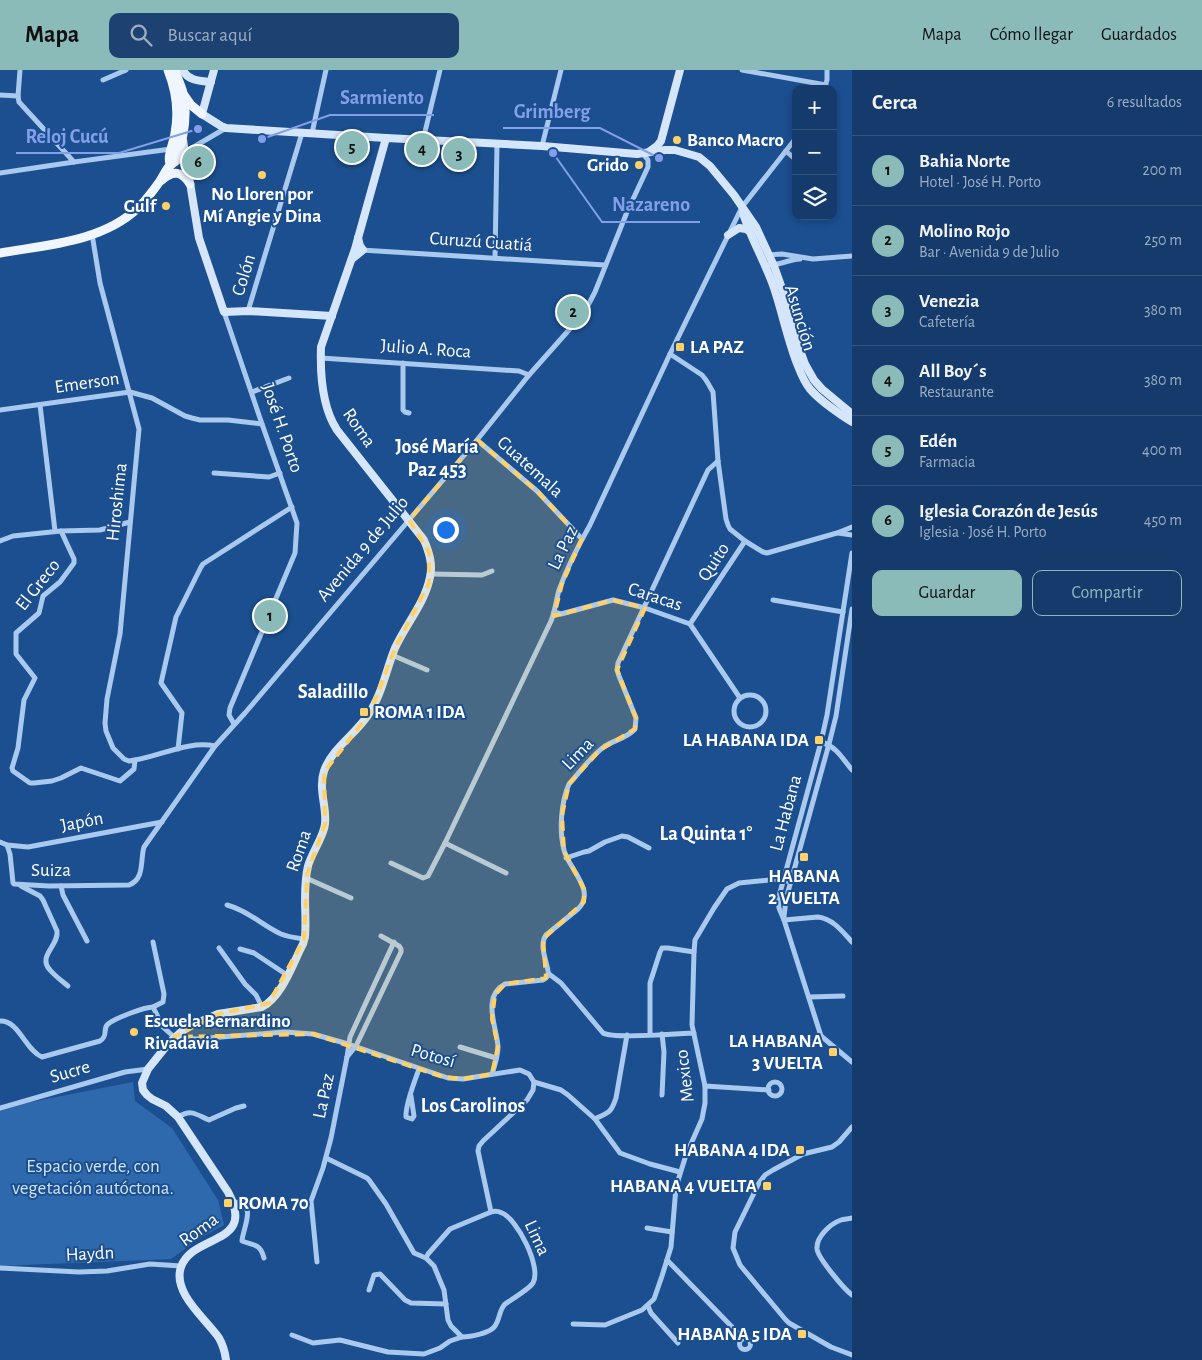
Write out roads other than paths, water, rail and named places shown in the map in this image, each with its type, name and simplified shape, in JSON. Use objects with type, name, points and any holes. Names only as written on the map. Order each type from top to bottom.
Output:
[{"type":"main road","points":[[202,114],[214,70]]},
{"type":"main road","points":[[643,154],[662,141],[680,70]]},
{"type":"main road","points":[[171,71],[191,106],[226,128]]},
{"type":"main road","points":[[169,166],[168,159],[172,149],[177,113],[171,71]]},
{"type":"main road","points":[[183,72],[191,79],[211,82]]},
{"type":"main road","points":[[183,94],[184,124]]},
{"type":"main road","points":[[160,182],[169,166],[176,161],[183,135],[185,118],[189,113],[202,114]]},
{"type":"main road","name":"Asunción","points":[[226,128],[542,146],[643,154],[676,150],[692,154],[704,160],[710,166],[734,195],[756,227],[789,343],[804,381],[813,392],[852,422]]},
{"type":"main road","points":[[664,132],[667,143],[676,150]]},
{"type":"main road","name":"José H. Porto","points":[[183,135],[199,238],[224,312]]},
{"type":"main road","name":"Roma","points":[[262,1007],[269,1004],[276,996],[304,938],[304,892],[311,856],[325,824],[322,779],[327,764],[334,753],[370,713],[378,697],[392,655],[426,591],[431,574],[429,552],[424,540],[337,430],[330,419],[324,399],[321,347],[352,259],[359,250],[358,238],[386,138]]},
{"type":"main road","points":[[169,166],[181,167],[189,179]]},
{"type":"main road","points":[[0,253],[92,234],[126,217],[168,175],[175,173],[189,179]]},
{"type":"main road","name":"Asunción","points":[[742,207],[749,231],[766,260],[774,266],[794,331],[810,373],[822,389],[852,414]]},
{"type":"main road","points":[[728,235],[739,228],[749,231]]},
{"type":"main road","points":[[224,312],[248,311],[332,316]]},
{"type":"main road","points":[[148,1069],[174,1037],[190,1026],[218,1014],[262,1007]]},
{"type":"main road","name":"Roma","points":[[148,1069],[142,1083],[143,1090],[152,1099],[166,1106],[178,1117],[234,1202],[236,1217],[233,1226],[224,1234],[191,1253],[184,1260],[180,1273],[182,1290],[219,1338],[226,1360]]},
{"type":"street","points":[[20,70],[18,96],[22,105],[74,162]]},
{"type":"street","points":[[103,80],[126,70]]},
{"type":"street","points":[[312,133],[326,70]]},
{"type":"street","points":[[423,140],[440,70]]},
{"type":"street","points":[[542,146],[561,70]]},
{"type":"street","points":[[742,70],[815,85]]},
{"type":"street","points":[[826,85],[827,70]]},
{"type":"street","points":[[0,95],[18,96]]},
{"type":"street","points":[[185,152],[226,128]]},
{"type":"street","name":"Colón","points":[[248,311],[302,132]]},
{"type":"street","name":"La Paz","points":[[391,863],[423,878],[428,876],[554,612],[562,584],[582,539],[590,526],[728,235],[742,207],[792,143]]},
{"type":"street","points":[[495,258],[497,144]]},
{"type":"street","points":[[0,173],[172,149]]},
{"type":"street","points":[[786,151],[792,156]]},
{"type":"street","name":"Avenida 9 de Julio","points":[[129,885],[136,881],[141,871],[144,847],[215,746],[584,312],[595,292],[648,166],[648,160],[643,154]]},
{"type":"street","name":"Hiroshima","points":[[92,234],[100,283],[139,428],[120,634],[107,699],[105,724],[106,731],[114,748],[129,761],[135,760]]},
{"type":"street","name":"Curuzú Cuatiá","points":[[359,250],[605,265]]},
{"type":"street","points":[[766,260],[782,254],[813,259],[852,256]]},
{"type":"street","points":[[774,266],[789,260],[805,258]]},
{"type":"street","name":"José H. Porto","points":[[224,312],[298,523],[295,553],[230,708],[229,715],[234,724]]},
{"type":"street","points":[[670,354],[702,375],[713,392],[718,461],[730,529],[745,541],[767,553],[838,533],[852,527]]},
{"type":"street","name":"Julio A. Roca","points":[[321,358],[519,371],[529,375]]},
{"type":"street","points":[[403,364],[403,410],[409,413]]},
{"type":"street","points":[[252,392],[289,378]]},
{"type":"street","name":"Emerson","points":[[0,410],[130,392],[152,398],[185,416],[200,420],[228,420],[262,424]]},
{"type":"street","name":"El Greco","points":[[40,405],[58,531],[74,559],[74,563],[60,582],[43,596],[39,613],[16,633],[16,654],[35,678],[24,700],[18,748],[12,768],[13,771],[30,783],[52,781],[81,768],[120,781],[134,770],[135,760]]},
{"type":"street","name":"Guatemala","points":[[477,440],[537,491],[582,539]]},
{"type":"street","name":"Lima","points":[[549,974],[543,939],[582,906],[584,902],[584,889],[566,858],[563,846],[561,821],[567,789],[604,746],[632,733],[635,729],[636,718],[617,670],[621,657],[708,470],[718,461]]},
{"type":"street","points":[[214,473],[268,476],[280,473]]},
{"type":"street","points":[[178,749],[182,713],[161,683],[176,617],[203,564],[292,507]]},
{"type":"street","points":[[0,541],[13,536],[58,531],[100,530],[130,522]]},
{"type":"street","points":[[838,533],[852,535]]},
{"type":"street","name":"Quito","points":[[690,624],[745,541]]},
{"type":"street","name":"La Habana","points":[[852,553],[827,716],[778,900],[821,1036],[852,1062]]},
{"type":"street","points":[[431,574],[482,575],[492,572]]},
{"type":"street","name":"Caracas","points":[[554,612],[561,614],[613,600],[645,608],[690,624],[740,698]]},
{"type":"street","points":[[773,600],[843,612]]},
{"type":"street","points":[[852,609],[830,744],[790,882],[784,920],[823,917],[837,926],[852,942]]},
{"type":"street","points":[[392,655],[427,670]]},
{"type":"street","points":[[750,694],[764,702],[766,712],[762,722],[752,727],[747,727],[738,722],[734,707],[740,698],[750,694]]},
{"type":"street","points":[[821,742],[830,744],[836,749],[852,770]]},
{"type":"street","points":[[135,760],[178,749],[208,745],[215,746]]},
{"type":"street","name":"Japón","points":[[7,845],[20,847],[37,845],[162,822]]},
{"type":"street","points":[[566,858],[589,851],[605,842],[622,836],[628,837],[649,848]]},
{"type":"street","points":[[0,842],[7,845]]},
{"type":"street","points":[[445,843],[506,873]]},
{"type":"street","name":"Suiza","points":[[7,845],[10,854],[13,883],[18,885],[129,885]]},
{"type":"street","points":[[306,878],[351,898]]},
{"type":"street","name":"Mexico","points":[[648,1306],[656,1294],[671,1247],[674,1195],[680,1172],[703,1114],[705,1104],[705,1086],[692,1025],[695,940],[727,889],[739,883],[783,879],[790,882]]},
{"type":"street","points":[[18,885],[44,900],[58,936],[46,956],[46,964],[68,986]]},
{"type":"street","points":[[61,886],[63,895],[87,941]]},
{"type":"street","points":[[227,904],[236,907],[281,934],[304,938]]},
{"type":"street","points":[[347,1057],[356,1046],[401,952],[399,946],[394,942],[380,936]]},
{"type":"street","points":[[0,1021],[11,1024],[35,1053],[42,1057],[104,1039],[105,1029],[108,1024],[163,1002],[164,994],[153,942]]},
{"type":"street","name":"La Paz","points":[[317,1262],[311,1201],[326,1158],[348,1044],[394,942]]},
{"type":"street","points":[[219,948],[245,984],[256,995],[262,1007]]},
{"type":"street","points":[[650,1034],[650,983],[662,948],[694,952]]},
{"type":"street","points":[[240,950],[254,954],[287,975]]},
{"type":"street","points":[[492,1074],[498,1046],[492,1012],[493,1001],[498,990],[505,984],[543,980],[549,974],[561,983],[604,1032],[611,1035],[694,1033]]},
{"type":"street","points":[[809,997],[843,996]]},
{"type":"street","points":[[153,1007],[164,1028],[174,1037]]},
{"type":"street","name":"Potosí","points":[[174,1037],[196,1038],[297,1032],[321,1035],[443,1076],[458,1079],[520,1070],[529,1074],[534,1082],[561,1090],[568,1095],[595,1119],[620,1153],[680,1172]]},
{"type":"street","points":[[662,1034],[664,1052],[662,1095]]},
{"type":"street","points":[[595,1119],[609,1112],[613,1107],[627,1035]]},
{"type":"street","points":[[460,1047],[496,1058]]},
{"type":"street","points":[[410,1096],[419,1068]]},
{"type":"street","name":"Sucre","points":[[0,1108],[125,1072],[148,1069]]},
{"type":"street","points":[[426,1258],[450,1229],[490,1212],[478,1156],[479,1146],[527,1100],[533,1090],[534,1082]]},
{"type":"street","points":[[705,1086],[769,1090]]},
{"type":"street","points":[[178,1117],[191,1112],[209,1120],[244,1106]]},
{"type":"street","points":[[852,1127],[832,1147],[803,1154],[765,1175],[739,1222],[735,1232],[733,1248],[740,1265],[789,1323],[831,1347],[852,1355]]},
{"type":"street","points":[[292,1335],[314,1343],[340,1340],[388,1352],[424,1354],[462,1337],[448,1320],[443,1286],[434,1266],[426,1258],[414,1253],[386,1204],[367,1178],[326,1158]]},
{"type":"street","points":[[234,1202],[240,1202],[245,1205],[247,1210],[248,1215],[242,1241],[256,1245],[262,1251],[264,1258]]},
{"type":"street","name":"Lima","points":[[462,1337],[491,1330],[495,1326],[504,1304],[529,1287],[535,1277],[532,1254],[515,1224],[502,1213],[490,1212]]},
{"type":"street","points":[[852,1218],[838,1221],[825,1230],[817,1248],[820,1256],[842,1286],[852,1295]]},
{"type":"street","points":[[647,1228],[672,1232]]},
{"type":"street","points":[[667,1260],[736,1331],[740,1341]]},
{"type":"street","name":"Haydn","points":[[0,1268],[79,1272],[150,1264],[181,1266]]},
{"type":"street","points":[[369,1290],[374,1275],[380,1274],[405,1300],[411,1303],[446,1304]]},
{"type":"street","points":[[573,1324],[605,1325],[648,1306],[651,1313],[678,1343]]},
{"type":"place","name":"Reloj Cucú","points":[[198,129]]},
{"type":"place","name":"Sarmiento","points":[[262,139]]},
{"type":"place","name":"Banco Macro","points":[[677,140]]},
{"type":"place","name":"Edén","points":[[352,147]]},
{"type":"place","name":"All Boy´s","points":[[422,149]]},
{"type":"place","name":"Nazareno","points":[[553,153]]},
{"type":"place","name":"Venezia","points":[[459,154]]},
{"type":"place","name":"Grimberg","points":[[659,158]]},
{"type":"place","name":"Iglesia Corazón de Jesús","points":[[198,162]]},
{"type":"place","name":"Grido","points":[[639,165]]},
{"type":"place","name":"No Lloren por Mí Angie y Dina","points":[[262,175]]},
{"type":"place","name":"Gulf","points":[[166,206]]},
{"type":"place","name":"Molino Rojo","points":[[573,312]]},
{"type":"place","name":"LA PAZ","points":[[680,347]]},
{"type":"place","name":"Bahia Norte","points":[[270,616]]},
{"type":"place","name":"ROMA 1 IDA","points":[[364,712]]},
{"type":"place","name":"LA HABANA IDA","points":[[819,740]]},
{"type":"place","name":"HABANA 2 VUELTA","points":[[804,857]]},
{"type":"place","name":"Escuela Bernardino Rivadavia","points":[[134,1032]]},
{"type":"place","name":"LA HABANA 3 VUELTA","points":[[833,1052]]},
{"type":"place","name":"HABANA 4 IDA","points":[[800,1150]]},
{"type":"place","name":"HABANA 4 VUELTA","points":[[767,1186]]},
{"type":"place","name":"ROMA 70","points":[[228,1203]]},
{"type":"place","name":"HABANA 5 IDA","points":[[802,1334]]},
{"type":"district","name":"José María Paz 453","points":[[437,458]]},
{"type":"district","name":"Saladillo","points":[[333,692]]},
{"type":"district","name":"La Quinta 1°","points":[[706,834]]},
{"type":"district","name":"Los Carolinos","points":[[473,1106]]},
{"type":"park label","name":"Espacio verde, con vegetación autóctona.","points":[[93,1177]]}]
